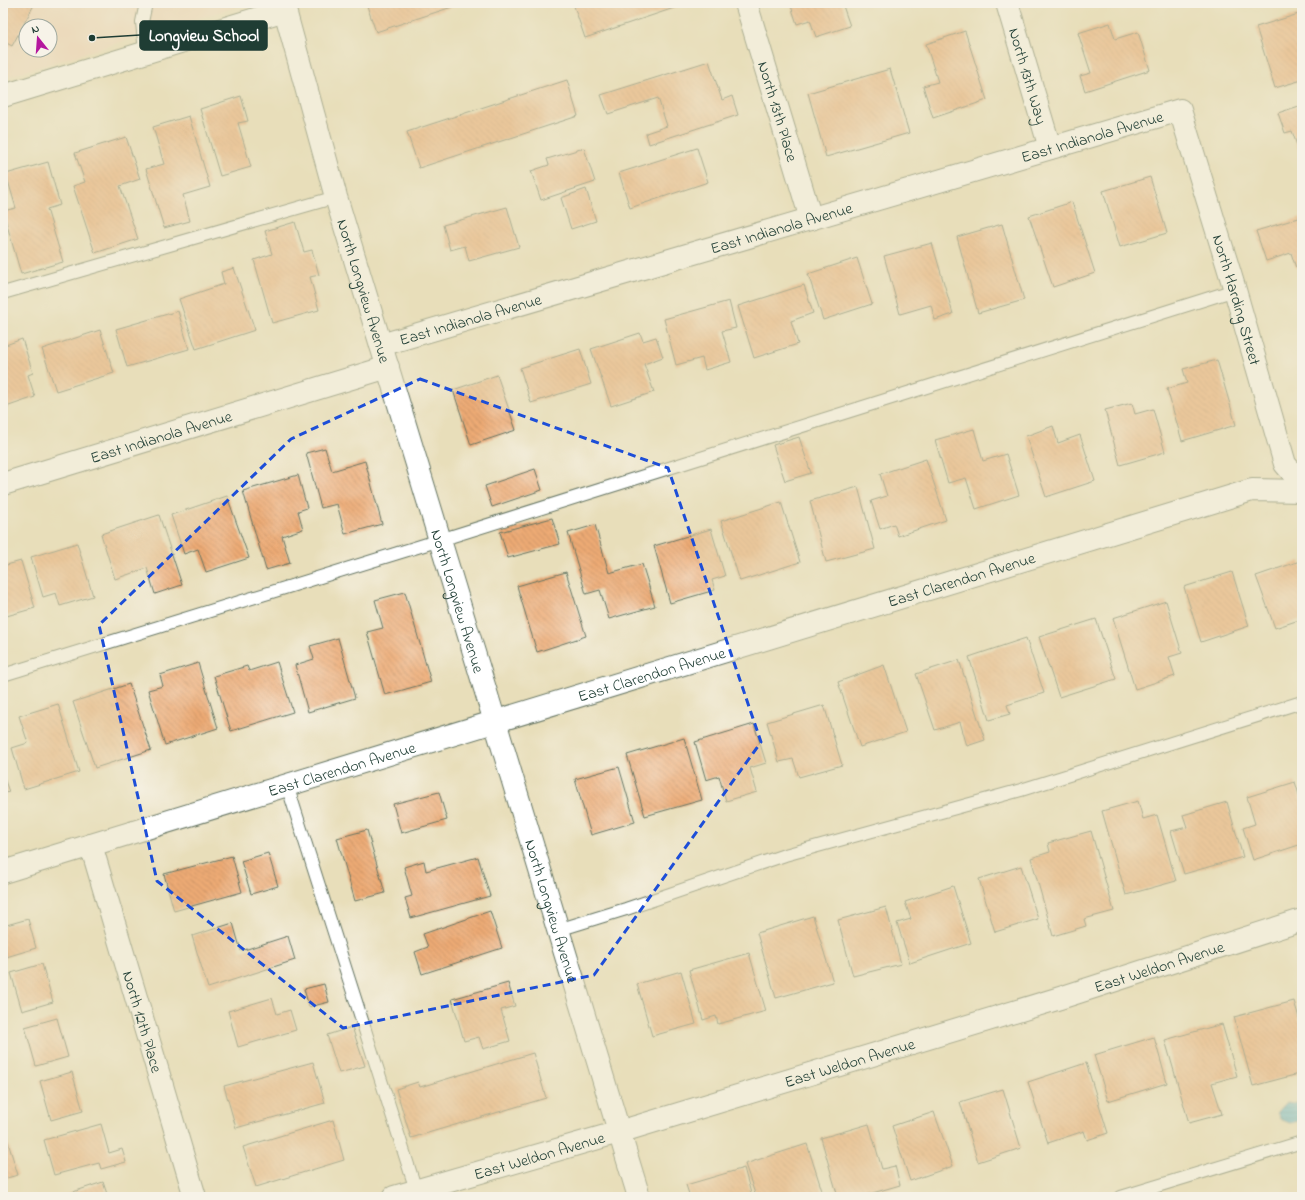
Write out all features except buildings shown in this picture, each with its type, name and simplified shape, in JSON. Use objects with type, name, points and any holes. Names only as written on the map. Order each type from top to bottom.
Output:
[{"type":"street","name":"North 13th Place","points":[[746,3],[811,219]]},
{"type":"street","name":"North 13th Way","points":[[1006,3],[1050,148]]},
{"type":"street","points":[[3,96],[284,7]]},
{"type":"street","name":"North Longview Avenue","points":[[284,7],[336,197],[639,1197]]},
{"type":"street","name":"East Indianola Avenue","points":[[381,345],[1180,110]]},
{"type":"street","name":"North Harding Street","points":[[1180,110],[1235,290],[1285,464],[1302,484]]},
{"type":"street","name":"East Indianola Avenue","points":[[3,484],[388,367]]},
{"type":"street","name":"East Clarendon Avenue","points":[[3,872],[1252,490],[1302,491]]},
{"type":"street","name":"North 12th Place","points":[[91,845],[195,1197]]},
{"type":"street","name":"East Weldon Avenue","points":[[394,1197],[619,1132],[1060,998],[1302,920]]},
{"type":"lane","points":[[145,52],[142,22],[146,3]]},
{"type":"lane","points":[[3,293],[336,197]]},
{"type":"lane","points":[[3,675],[440,540],[1235,290]]},
{"type":"lane","points":[[558,930],[626,909],[785,855],[1021,790],[1302,702]]},
{"type":"lane","points":[[287,785],[416,1190]]},
{"type":"lane","points":[[1121,1197],[1302,1142]]},
{"type":"highlighted area","points":[[420,379],[668,468],[761,742],[594,975],[343,1028],[157,881],[99,625],[291,439]]},
{"type":"shaded area","points":[[3,3],[244,3],[243,5],[3,78]]},
{"type":"water","points":[[1302,1101],[1302,1120],[1290,1123],[1280,1119],[1277,1112],[1285,1103],[1294,1104]]},
{"type":"place","name":"Longview School","points":[[92,38]]}]
